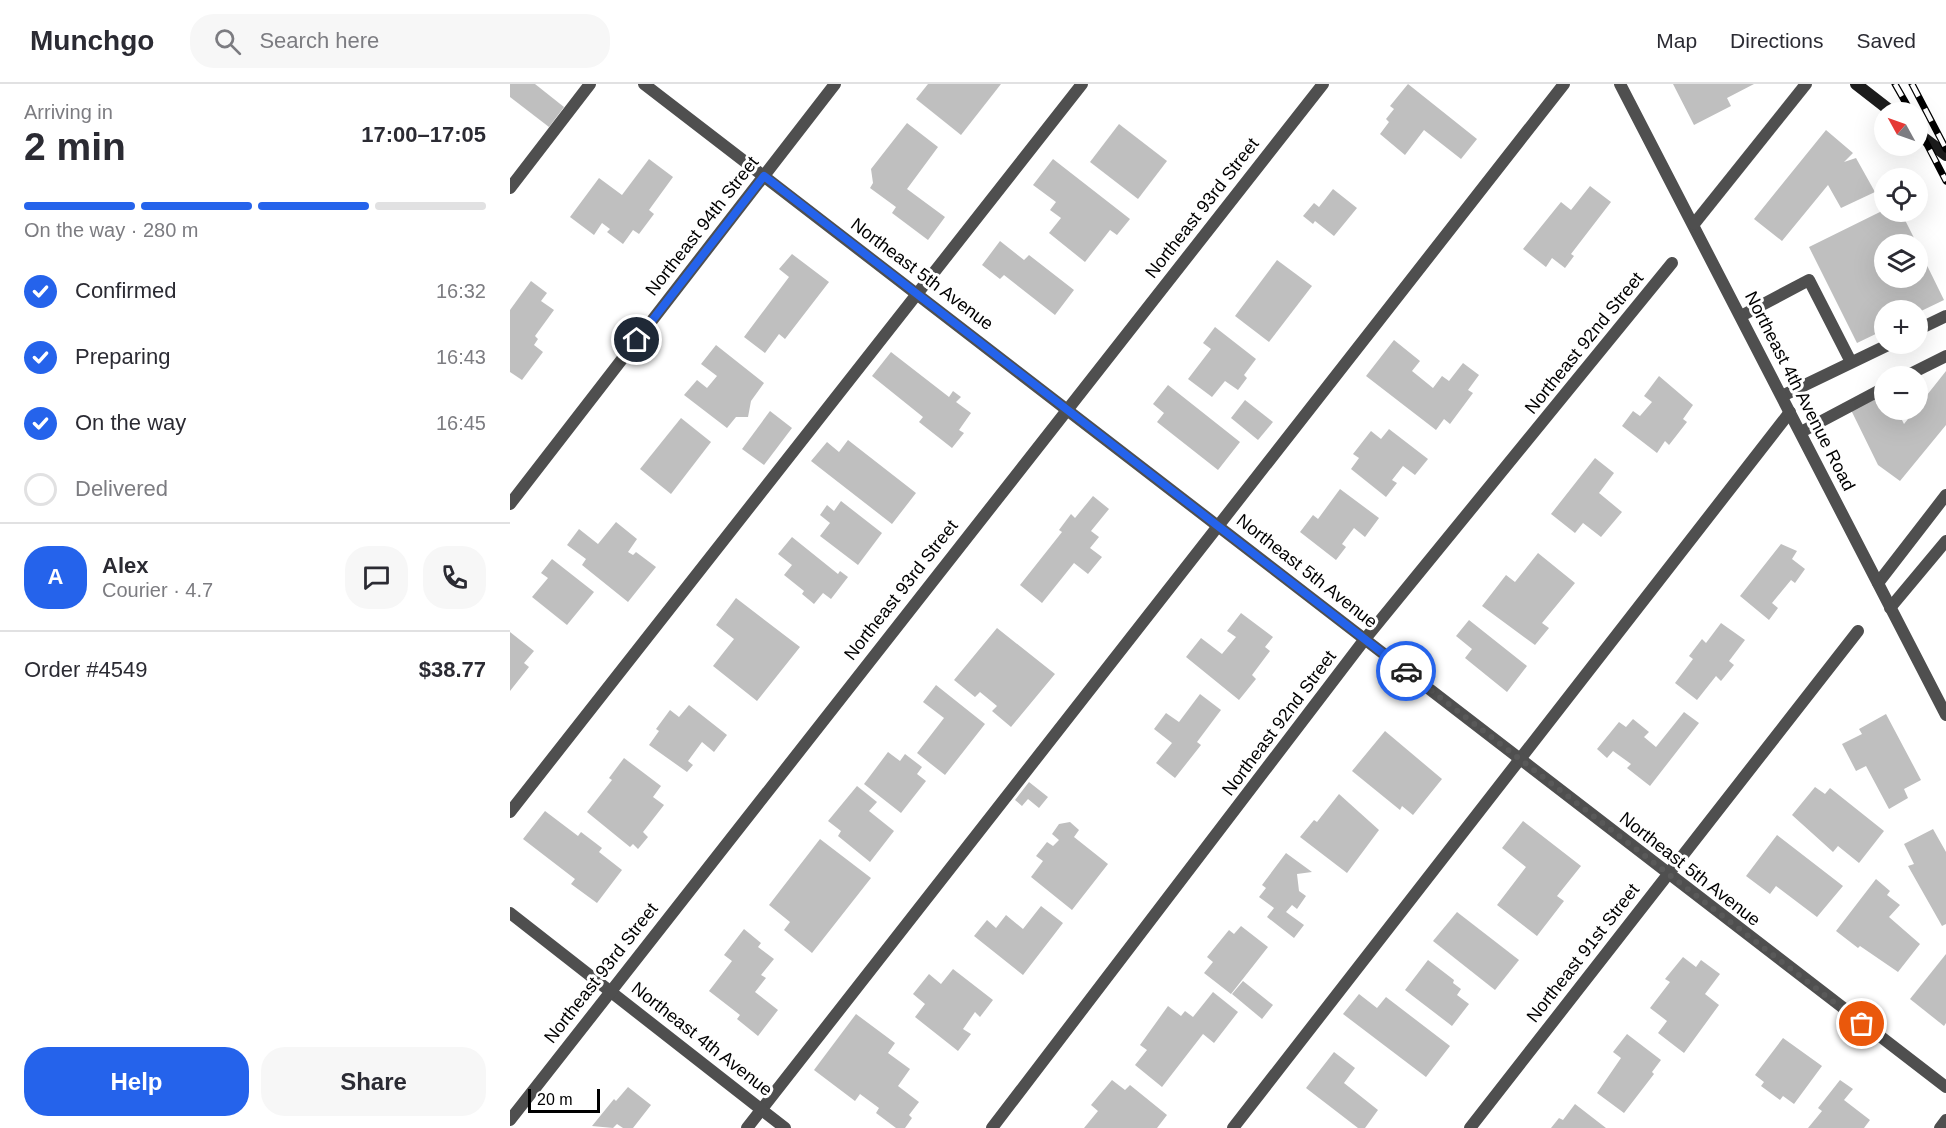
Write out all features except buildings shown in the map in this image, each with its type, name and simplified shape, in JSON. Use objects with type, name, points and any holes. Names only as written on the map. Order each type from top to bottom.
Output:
[{"type":"main road","points":[[1856,84],[1879,102]]},
{"type":"main road","points":[[1928,141],[1946,155]]},
{"type":"street","points":[[510,188],[590,84]]},
{"type":"street","name":"Northeast 5th Avenue","points":[[644,84],[1218,524],[1946,1088]]},
{"type":"street","name":"Northeast 94th Street","points":[[510,504],[836,84]]},
{"type":"street","points":[[510,812],[1082,84]]},
{"type":"street","name":"Northeast 93rd Street","points":[[510,1120],[1323,84]]},
{"type":"street","points":[[747,1128],[1564,84]]},
{"type":"street","name":"Northeast 4th Avenue Road","points":[[1620,84],[1946,715]]},
{"type":"street","points":[[1694,224],[1806,84]]},
{"type":"street","name":"Northeast 92nd Street","points":[[992,1128],[1365,639],[1672,263]]},
{"type":"street","points":[[1741,316],[1809,280],[1851,362]]},
{"type":"street","points":[[1928,325],[1946,316]]},
{"type":"street","points":[[1782,396],[1874,351]]},
{"type":"street","points":[[1926,366],[1946,356]]},
{"type":"street","points":[[1801,432],[1874,393]]},
{"type":"street","points":[[1233,1128],[1790,412]]},
{"type":"street","points":[[1878,583],[1946,495]]},
{"type":"street","points":[[1890,608],[1946,541]]},
{"type":"street","name":"Northeast 91st Street","points":[[1470,1128],[1858,631]]},
{"type":"street","name":"Northeast 4th Avenue","points":[[510,913],[785,1128]]},
{"type":"street","points":[[1940,1128],[1946,1120]]},
{"type":"railway","points":[[1895,84],[1905,102]]},
{"type":"railway","points":[[1912,84],[1946,149]]},
{"type":"railway","points":[[1928,146],[1946,181]]},
{"type":"way so far","points":[[1406,671],[1862,1024]]},
{"type":"route","points":[[637,340],[764,176],[1406,671]]}]
